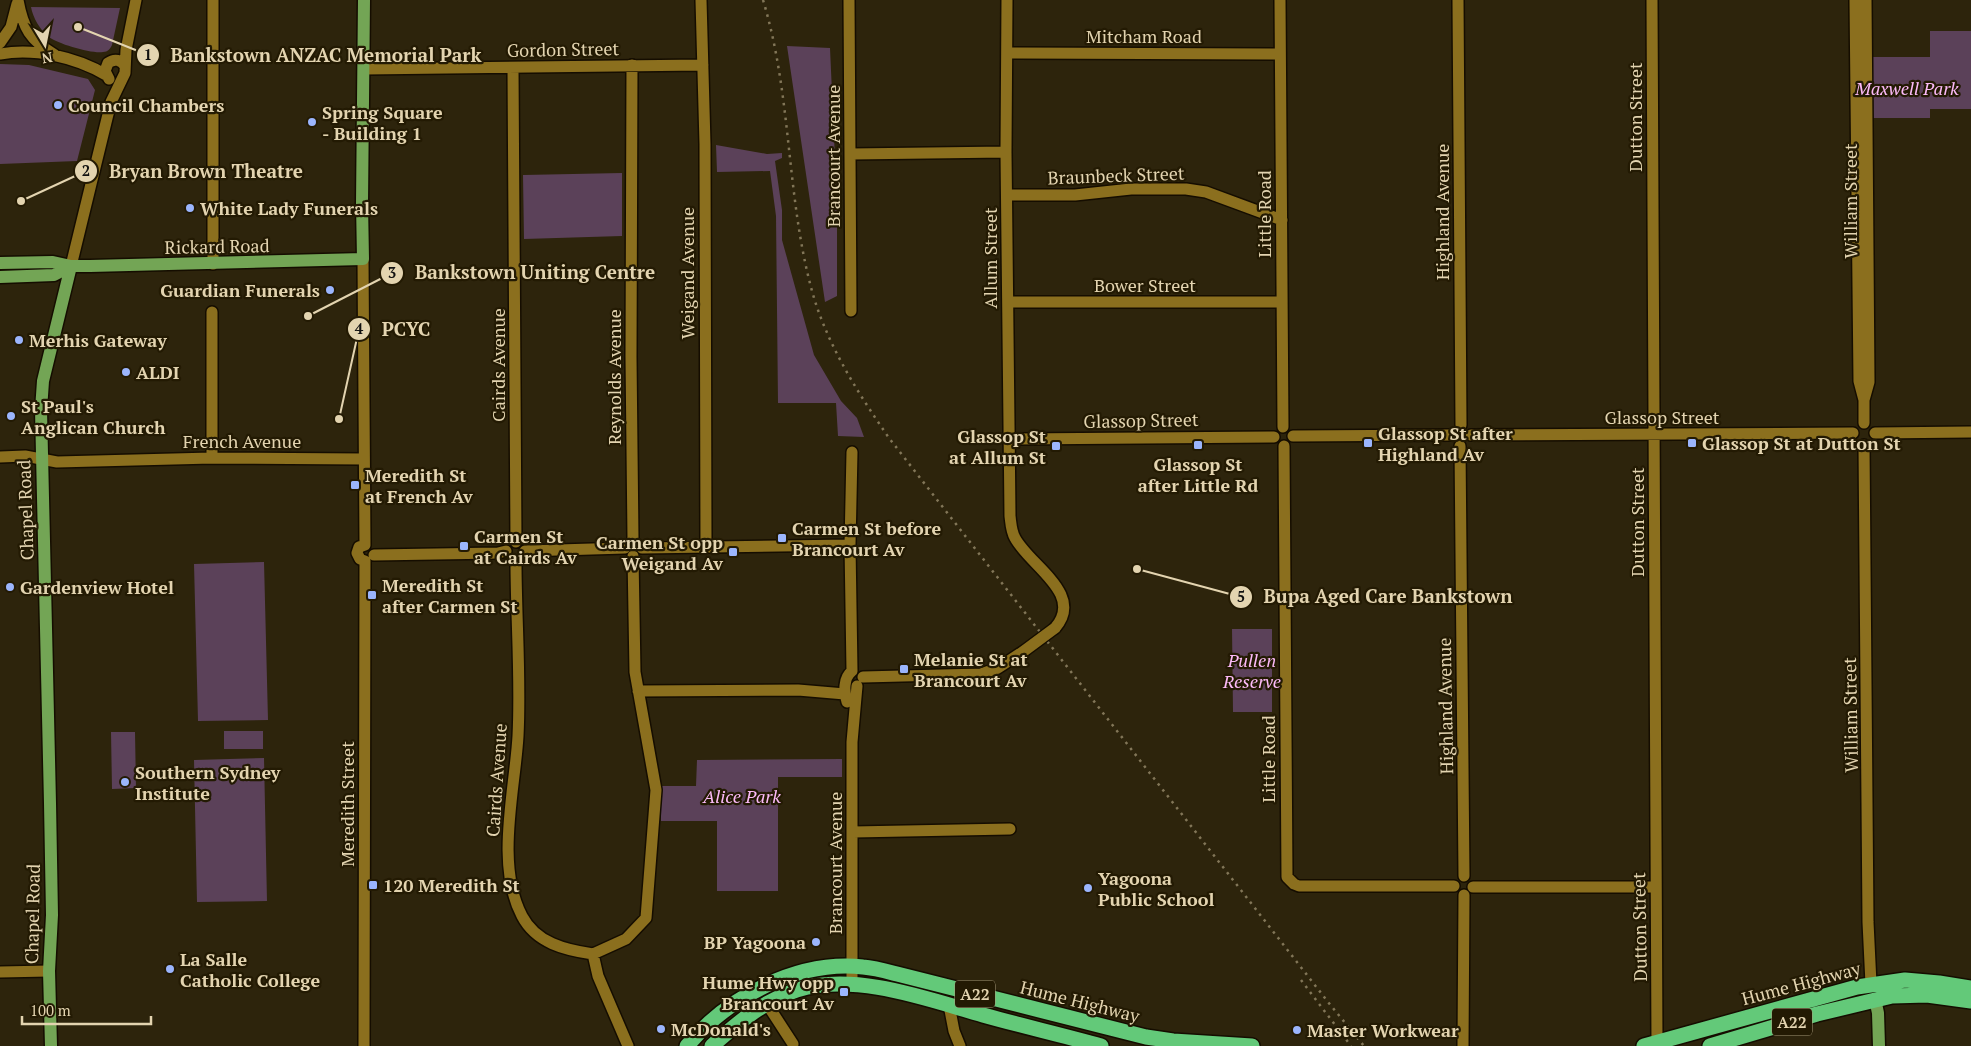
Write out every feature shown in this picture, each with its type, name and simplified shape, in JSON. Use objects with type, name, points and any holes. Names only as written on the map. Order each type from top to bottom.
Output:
[{"type":"highway","name":"Hume Highway","points":[[687,1046],[702,1029],[731,1007],[774,981],[805,971],[853,967],[864,967],[901,975],[1123,1032],[1173,1041],[1252,1046]]},
{"type":"highway","name":"Hume Highway","points":[[1651,1044],[1871,984],[1905,980],[1971,988]]},
{"type":"highway","name":"A22","points":[[712,1046],[730,1029],[767,1004],[798,990],[823,985],[852,984],[949,1005],[1101,1046]]},
{"type":"highway","points":[[1871,984],[1875,999]]},
{"type":"highway","name":"Hume Highway","points":[[1710,1046],[1875,999],[1907,994],[1927,994],[1971,1001]]},
{"type":"main road","points":[[363,259],[364,0]]},
{"type":"main road","name":"Rickard Road","points":[[0,263],[52,262],[71,266],[363,259]]},
{"type":"main road","name":"Rickard Road","points":[[0,277],[54,276],[71,266]]},
{"type":"main road","name":"Chapel Road","points":[[51,1046],[49,971],[52,915],[40,410],[42,380],[71,266]]},
{"type":"main road","points":[[1875,999],[1878,1014],[1879,1046]]},
{"type":"street","points":[[0,42],[9,32],[14,22],[18,0]]},
{"type":"street","points":[[18,0],[23,20],[31,36],[38,44],[57,56]]},
{"type":"street","points":[[78,61],[114,80],[122,78],[125,73],[129,28],[136,0]]},
{"type":"street","points":[[213,0],[213,264]]},
{"type":"street","name":"Weigand Avenue","points":[[701,0],[706,547]]},
{"type":"street","name":"Brancourt Avenue","points":[[850,0],[851,311]]},
{"type":"street","name":"Allum Street","points":[[860,682],[982,674],[998,668],[1024,652],[1054,628],[1065,611],[1063,597],[1015,538],[1010,516],[1006,152],[1007,0]]},
{"type":"street","name":"Little Road","points":[[1280,0],[1284,427]]},
{"type":"street","name":"Highland Avenue","points":[[1458,0],[1461,425]]},
{"type":"street","name":"Dutton Street","points":[[1651,1044],[1656,887],[1652,0]]},
{"type":"street","name":"William Street","points":[[1855,0],[1858,382],[1864,400]]},
{"type":"street","name":"William Street","points":[[1864,423],[1864,400],[1869,382],[1866,0]]},
{"type":"street","points":[[106,76],[105,68],[111,61],[129,28]]},
{"type":"street","points":[[0,54],[25,52],[78,61],[120,61],[125,66]]},
{"type":"street","name":"Mitcham Road","points":[[1007,53],[1280,54]]},
{"type":"street","name":"Reynolds Avenue","points":[[632,65],[631,357],[633,539],[628,541],[634,551]]},
{"type":"street","name":"Gordon Street","points":[[364,68],[703,65]]},
{"type":"street","name":"Cairds Avenue","points":[[513,68],[516,542]]},
{"type":"street","name":"Chapel Road","points":[[106,76],[111,102]]},
{"type":"street","name":"Chapel Road","points":[[71,266],[111,102],[122,78]]},
{"type":"street","points":[[851,154],[1006,152]]},
{"type":"street","name":"Braunbeck Street","points":[[1007,196],[1075,195],[1131,189],[1186,189],[1206,192],[1282,220]]},
{"type":"street","points":[[363,259],[364,459]]},
{"type":"street","name":"Bower Street","points":[[1008,302],[1282,302]]},
{"type":"street","points":[[212,312],[212,458]]},
{"type":"street","points":[[1864,423],[1870,425],[1875,433],[1871,443],[1864,445],[1855,440],[1853,433],[1858,424],[1864,423]]},
{"type":"street","points":[[1461,425],[1467,427],[1471,435],[1467,444],[1460,446],[1454,444],[1450,435],[1453,428],[1461,425]]},
{"type":"street","points":[[1284,427],[1289,429],[1293,436],[1291,442],[1284,446],[1276,442],[1274,436],[1276,431],[1284,427]]},
{"type":"street","points":[[1875,433],[1971,432]]},
{"type":"street","name":"Glassop Street","points":[[1471,435],[1853,433]]},
{"type":"street","points":[[1293,436],[1450,435]]},
{"type":"street","name":"Glassop Street","points":[[1009,439],[1274,436]]},
{"type":"street","name":"William Street","points":[[1864,445],[1868,922],[1871,984]]},
{"type":"street","name":"Little Road","points":[[1284,446],[1286,872],[1290,881],[1299,886],[1454,886]]},
{"type":"street","name":"Highland Avenue","points":[[1460,446],[1464,876]]},
{"type":"street","name":"Brancourt Avenue","points":[[852,452],[849,675],[845,694],[852,742],[852,984]]},
{"type":"street","name":"French Avenue","points":[[0,457],[25,456],[57,462],[212,458],[364,459]]},
{"type":"street","name":"Meredith Street","points":[[364,459],[365,544],[359,547],[357,552],[360,559],[369,558],[364,1046]]},
{"type":"street","points":[[516,542],[522,544],[525,551],[522,558],[516,560],[509,558],[506,551],[509,544],[516,542]]},
{"type":"street","points":[[525,551],[634,551],[706,547],[850,545]]},
{"type":"street","points":[[369,558],[498,553],[506,551]]},
{"type":"street","points":[[628,1046],[598,976],[593,954],[626,940],[646,918],[656,790],[635,672],[634,551]]},
{"type":"street","name":"Cairds Avenue","points":[[516,560],[518,735],[508,836],[509,864],[513,891],[523,918],[536,934],[554,945],[572,951],[593,954]]},
{"type":"street","points":[[849,675],[859,672],[860,682]]},
{"type":"street","name":"Brancourt Avenue","points":[[852,742],[860,682]]},
{"type":"street","points":[[638,691],[798,690],[845,694]]},
{"type":"street","points":[[853,832],[1010,829]]},
{"type":"street","points":[[1464,876],[1472,881],[1473,886],[1469,894],[1464,895],[1456,891],[1454,886],[1456,880],[1464,876]]},
{"type":"street","points":[[1473,886],[1656,887]]},
{"type":"street","points":[[1463,1046],[1464,895]]},
{"type":"street","points":[[0,972],[49,971]]},
{"type":"street","points":[[767,1004],[793,1044]]},
{"type":"street","points":[[949,1005],[954,1031],[960,1046]]},
{"type":"green space","points":[[31,7],[120,8],[110,49],[105,52],[91,51],[75,48],[53,40],[37,24]]},
{"type":"green space","name":"Maxwell Park","points":[[1930,31],[1971,31],[1971,109],[1930,109],[1930,118],[1873,118],[1872,57],[1930,57]]},
{"type":"green space","points":[[787,46],[830,48],[837,204],[837,296],[825,302]]},
{"type":"green space","points":[[0,64],[29,65],[88,79],[95,90],[77,161],[0,164]]},
{"type":"green space","points":[[716,145],[767,154],[782,153],[782,158],[775,161],[782,210],[782,240],[814,355],[841,401],[857,418],[864,437],[838,436],[836,403],[778,403],[776,216],[770,171],[717,172]]},
{"type":"green space","points":[[622,173],[622,236],[524,239],[523,175]]},
{"type":"green space","points":[[264,562],[268,720],[198,721],[194,564]]},
{"type":"green space","name":"Pullen Reserve","points":[[1232,629],[1272,629],[1272,712],[1233,712]]},
{"type":"green space","points":[[224,731],[263,731],[263,749],[224,749]]},
{"type":"green space","points":[[111,732],[135,732],[136,788],[112,789]]},
{"type":"green space","points":[[264,758],[267,901],[197,902],[194,760]]},
{"type":"green space","name":"Alice Park","points":[[842,759],[842,777],[778,777],[778,891],[717,891],[717,821],[661,821],[661,786],[696,786],[697,760]]},
{"type":"railway","points":[[763,0],[779,72],[797,219],[804,255],[818,311],[844,368],[889,438],[1364,1046]]},
{"type":"railway","points":[[1301,980],[1351,1046]]},
{"type":"place","name":"Bankstown ANZAC Memorial Park","points":[[78,27]]},
{"type":"place","name":"Council Chambers","points":[[58,105]]},
{"type":"place","name":"Spring Square - Building 1","points":[[312,122]]},
{"type":"place","name":"Bryan Brown Theatre","points":[[21,201]]},
{"type":"place","name":"White Lady Funerals","points":[[190,208]]},
{"type":"place","name":"Guardian Funerals","points":[[330,290]]},
{"type":"place","name":"Bankstown Uniting Centre","points":[[308,316]]},
{"type":"place","name":"Merhis Gateway","points":[[19,340]]},
{"type":"place","name":"ALDI","points":[[126,372]]},
{"type":"place","name":"St Paul's Anglican Church","points":[[11,416]]},
{"type":"place","name":"PCYC","points":[[339,419]]},
{"type":"place","name":"Glassop St after Highland Av","points":[[1368,443]]},
{"type":"place","name":"Glassop St at Dutton St","points":[[1692,443]]},
{"type":"place","name":"Glassop St after Little Rd","points":[[1198,445]]},
{"type":"place","name":"Glassop St at Allum St","points":[[1056,446]]},
{"type":"place","name":"Meredith St at French Av","points":[[355,485]]},
{"type":"place","name":"Carmen St before Brancourt Av","points":[[782,538]]},
{"type":"place","name":"Carmen St at Cairds Av","points":[[464,546]]},
{"type":"place","name":"Carmen St opp Weigand Av","points":[[733,552]]},
{"type":"place","name":"Bupa Aged Care Bankstown","points":[[1137,569]]},
{"type":"place","name":"Gardenview Hotel","points":[[10,587]]},
{"type":"place","name":"Meredith St after Carmen St","points":[[372,595]]},
{"type":"place","name":"Melanie St at Brancourt Av","points":[[904,669]]},
{"type":"place","name":"Southern Sydney Institute","points":[[125,782]]},
{"type":"place","name":"120 Meredith St","points":[[373,885]]},
{"type":"place","name":"Yagoona Public School","points":[[1088,888]]},
{"type":"place","name":"BP Yagoona","points":[[816,942]]},
{"type":"place","name":"La Salle Catholic College","points":[[170,969]]},
{"type":"place","name":"Hume Hwy opp Brancourt Av","points":[[844,992]]},
{"type":"place","name":"McDonald's","points":[[661,1029]]},
{"type":"place","name":"Master Workwear","points":[[1297,1030]]}]
